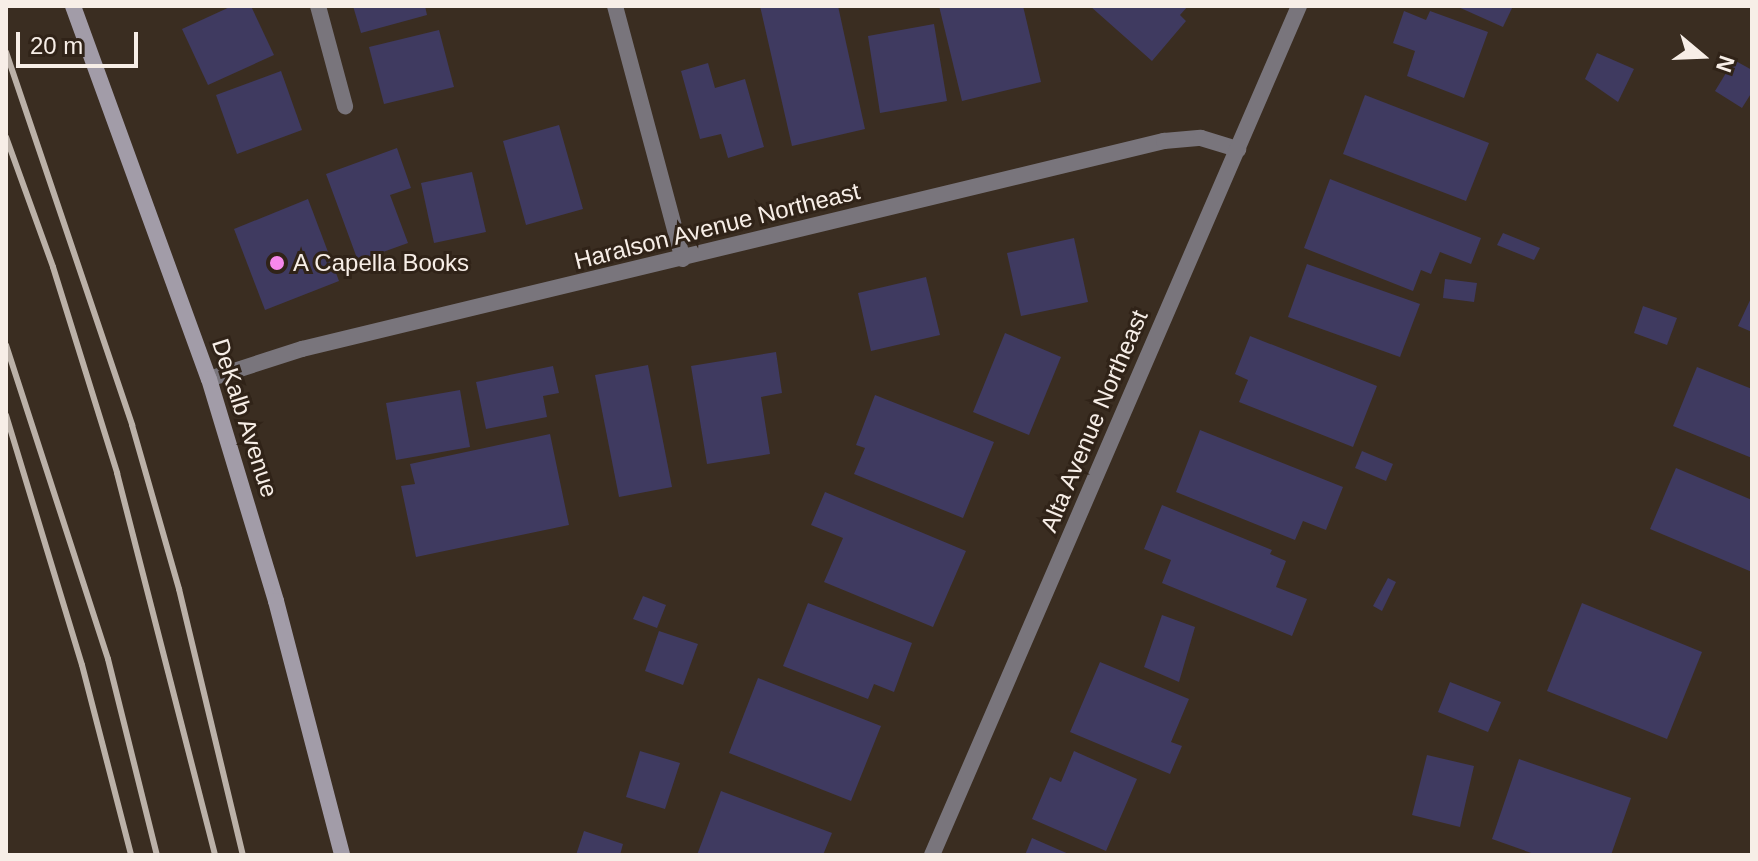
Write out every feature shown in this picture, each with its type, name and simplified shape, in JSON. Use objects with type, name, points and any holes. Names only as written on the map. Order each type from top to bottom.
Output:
[{"type":"main road","name":"DeKalb Avenue","points":[[73,6],[209,379],[280,616],[342,855]]},
{"type":"street","points":[[318,6],[345,106]]},
{"type":"street","points":[[615,6],[683,259]]},
{"type":"street","name":"Alta Avenue Northeast","points":[[932,855],[1299,6]]},
{"type":"street","name":"Haralson Avenue Northeast","points":[[209,379],[302,349],[1164,141],[1201,138],[1238,149]]},
{"type":"building","points":[[232,6],[251,6],[274,55],[208,85],[182,29]]},
{"type":"building","points":[[353,6],[425,6],[427,15],[361,33]]},
{"type":"building","points":[[760,6],[838,6],[865,129],[792,146]]},
{"type":"building","points":[[939,6],[1023,6],[1041,82],[962,101]]},
{"type":"building","points":[[1090,6],[1188,6],[1180,15],[1186,21],[1152,61]]},
{"type":"building","points":[[1456,6],[1513,6],[1503,27]]},
{"type":"building","points":[[1404,11],[1426,20],[1430,11],[1488,32],[1464,98],[1407,76],[1415,51],[1393,43]]},
{"type":"building","points":[[934,24],[947,101],[880,113],[868,36]]},
{"type":"building","points":[[439,30],[454,87],[384,104],[369,47]]},
{"type":"building","points":[[1597,53],[1634,69],[1618,102],[1585,79]]},
{"type":"building","points":[[1734,60],[1752,70],[1752,92],[1742,108],[1715,91]]},
{"type":"building","points":[[708,63],[715,88],[745,79],[764,147],[728,158],[721,134],[700,139],[681,71]]},
{"type":"building","points":[[281,71],[302,130],[237,154],[216,95]]},
{"type":"building","points":[[1365,95],[1489,143],[1466,201],[1343,154]]},
{"type":"building","points":[[559,125],[583,209],[526,225],[503,141]]},
{"type":"building","points":[[397,148],[411,188],[390,195],[408,243],[358,261],[326,174]]},
{"type":"building","points":[[472,172],[486,232],[434,243],[421,183]]},
{"type":"building","points":[[1330,179],[1481,238],[1471,264],[1440,252],[1431,274],[1421,270],[1413,291],[1304,248]]},
{"type":"building","points":[[308,199],[339,281],[265,310],[234,229]]},
{"type":"building","points":[[1503,233],[1540,248],[1534,260],[1497,245]]},
{"type":"building","points":[[1074,238],[1088,302],[1021,316],[1007,253]]},
{"type":"building","points":[[1307,264],[1420,304],[1400,357],[1288,317]]},
{"type":"building","points":[[926,277],[940,335],[871,351],[858,293]]},
{"type":"building","points":[[1445,279],[1477,283],[1474,302],[1443,298]]},
{"type":"building","points":[[1752,296],[1752,332],[1738,326]]},
{"type":"building","points":[[1643,306],[1677,318],[1667,345],[1634,333]]},
{"type":"building","points":[[1005,333],[1061,357],[1029,435],[973,412]]},
{"type":"building","points":[[1250,336],[1377,386],[1353,447],[1239,402],[1248,380],[1235,374]]},
{"type":"building","points":[[776,352],[782,393],[761,397],[770,454],[707,464],[691,366]]},
{"type":"building","points":[[648,365],[672,487],[619,497],[595,375]]},
{"type":"building","points":[[553,366],[559,393],[543,396],[547,417],[486,429],[476,382]]},
{"type":"building","points":[[1697,367],[1752,389],[1752,458],[1673,426]]},
{"type":"building","points":[[460,390],[470,447],[396,460],[386,403]]},
{"type":"building","points":[[875,395],[994,442],[963,518],[854,474],[865,448],[856,445]]},
{"type":"building","points":[[1200,430],[1343,487],[1326,530],[1303,521],[1295,540],[1176,492]]},
{"type":"building","points":[[550,434],[569,525],[416,557],[401,486],[415,484],[410,464]]},
{"type":"building","points":[[1362,451],[1393,464],[1386,481],[1355,468]]},
{"type":"building","points":[[1676,468],[1752,500],[1752,572],[1650,529]]},
{"type":"building","points":[[825,492],[966,551],[933,627],[824,582],[843,538],[811,525]]},
{"type":"building","points":[[1162,505],[1272,550],[1270,554],[1286,561],[1276,587],[1307,599],[1292,636],[1162,583],[1171,560],[1144,549]]},
{"type":"building","points":[[1388,578],[1396,582],[1382,611],[1373,606]]},
{"type":"building","points":[[643,596],[666,605],[657,628],[633,619]]},
{"type":"building","points":[[808,603],[912,643],[894,692],[874,684],[868,699],[783,666]]},
{"type":"building","points":[[1582,603],[1702,652],[1667,739],[1547,691]]},
{"type":"building","points":[[1162,615],[1195,627],[1179,682],[1144,667]]},
{"type":"building","points":[[659,631],[698,644],[683,685],[645,671]]},
{"type":"building","points":[[1100,662],[1189,699],[1171,742],[1182,746],[1170,774],[1070,732]]},
{"type":"building","points":[[758,678],[881,726],[851,801],[729,753]]},
{"type":"building","points":[[1450,682],[1501,702],[1488,732],[1438,712]]},
{"type":"building","points":[[640,751],[680,763],[665,809],[626,797]]},
{"type":"building","points":[[1074,751],[1137,779],[1106,851],[1032,819],[1050,777],[1061,782]]},
{"type":"building","points":[[1427,755],[1474,766],[1460,827],[1412,815]]},
{"type":"building","points":[[1519,759],[1631,798],[1611,855],[1537,855],[1492,839]]},
{"type":"building","points":[[721,791],[832,833],[823,855],[697,855]]},
{"type":"building","points":[[584,831],[623,844],[620,855],[576,855]]},
{"type":"building","points":[[1032,838],[1071,855],[1025,855]]},
{"type":"railway","points":[[6,52],[132,425],[179,589],[243,855]]},
{"type":"railway","points":[[6,137],[53,267],[117,473],[215,855]]},
{"type":"railway","points":[[6,345],[108,659],[157,855]]},
{"type":"railway","points":[[6,415],[82,665],[131,855]]},
{"type":"place","name":"A Capella Books","points":[[277,263]]}]
